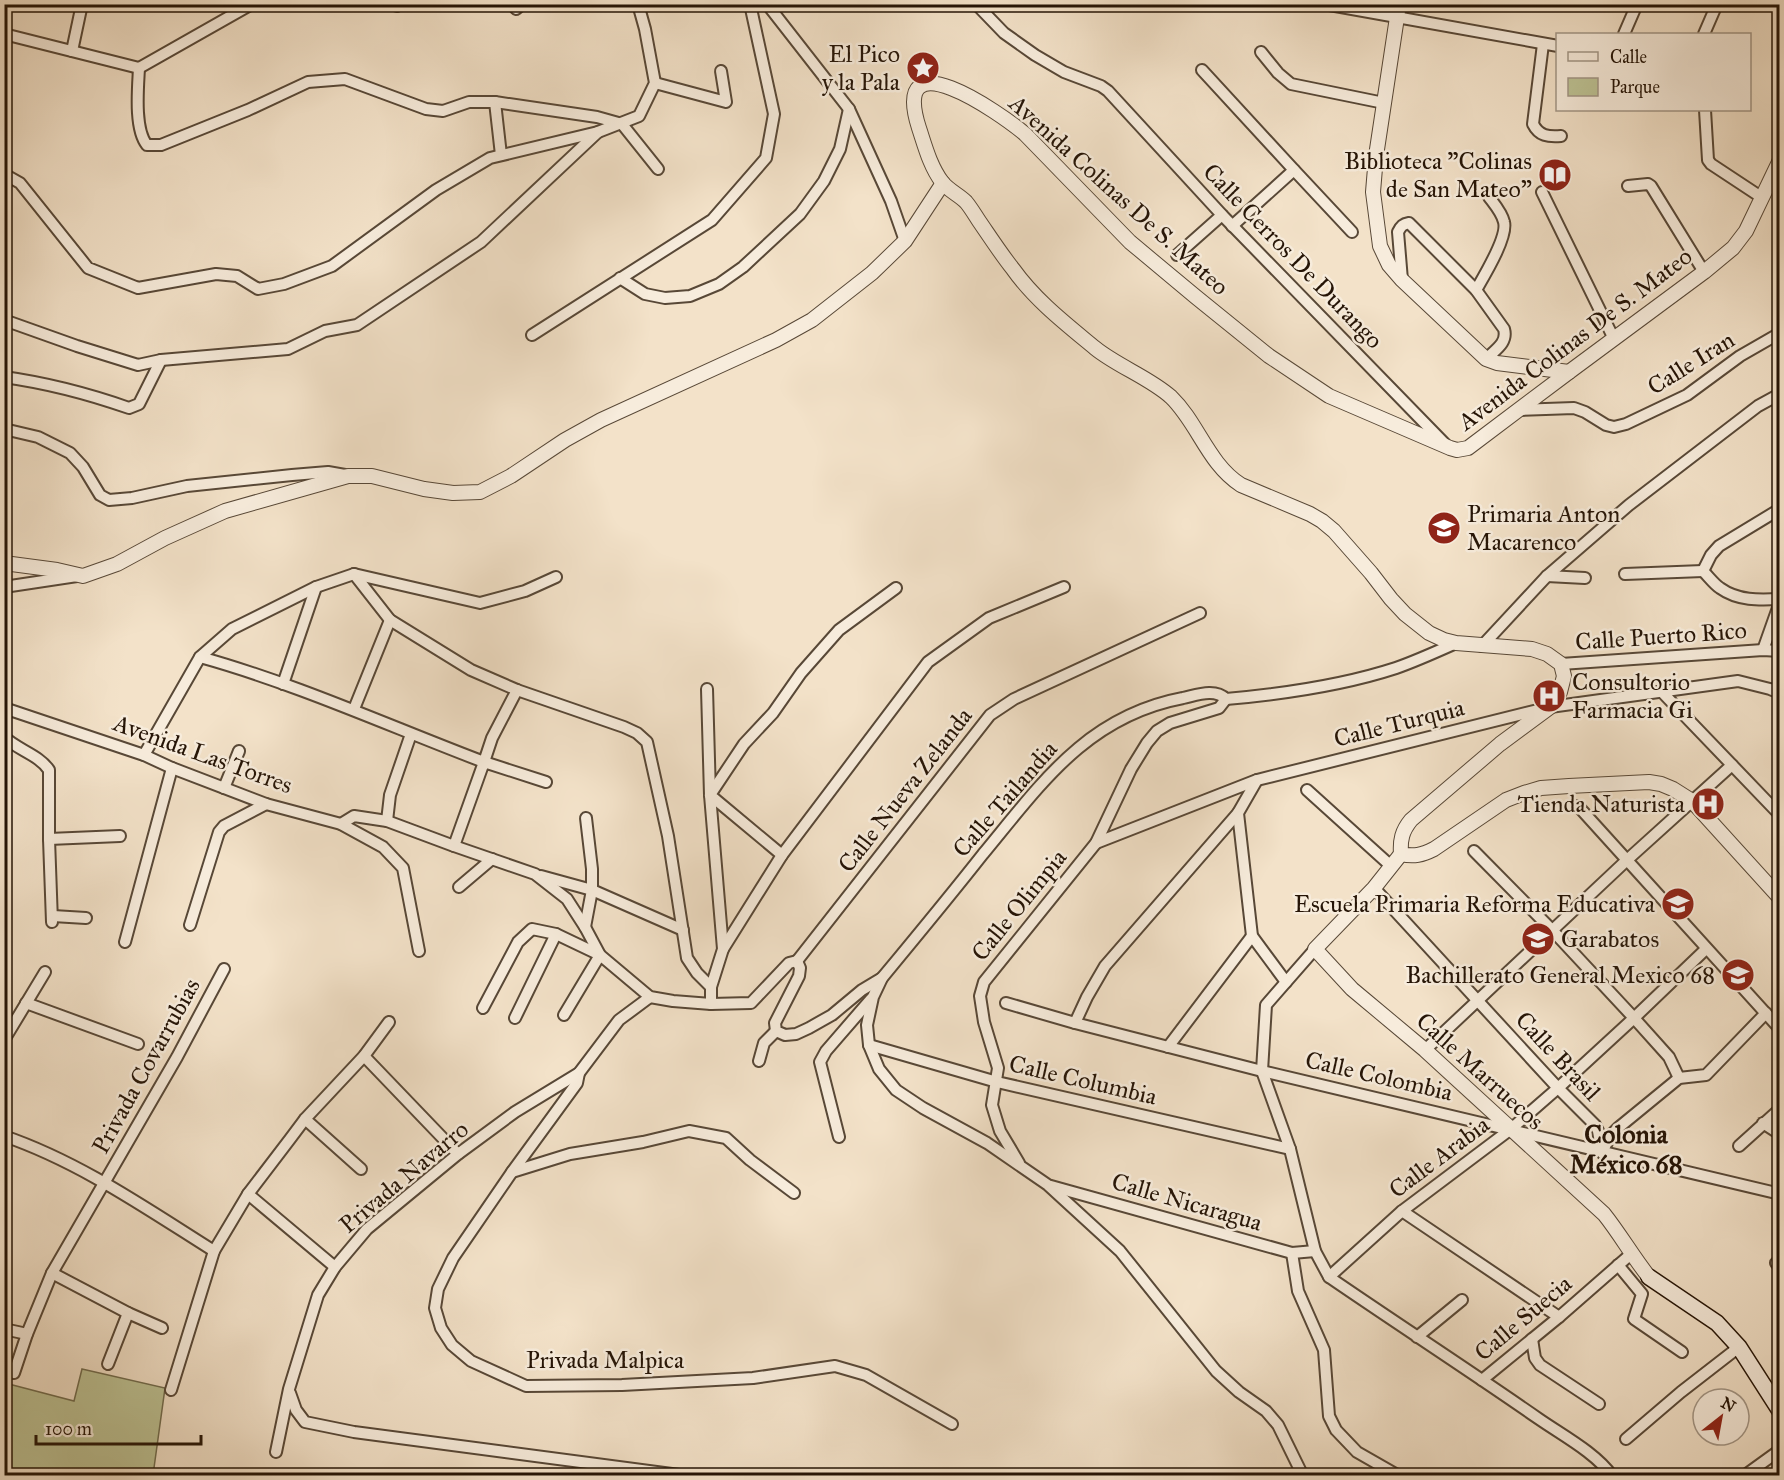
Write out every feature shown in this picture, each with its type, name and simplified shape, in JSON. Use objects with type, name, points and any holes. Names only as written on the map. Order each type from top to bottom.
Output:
[{"type":"main road","name":"Calle Marruecos","points":[[1649,1277],[1718,1323],[1738,1347],[1779,1411]]},
{"type":"street","points":[[72,51],[82,4]]},
{"type":"street","points":[[4,34],[139,68],[252,4]]},
{"type":"street","points":[[512,4],[516,9],[522,4]]},
{"type":"street","points":[[4,174],[20,183],[88,268],[138,288],[216,274],[237,276],[258,289],[284,284],[332,266],[436,190],[490,158],[598,132],[639,116],[655,83],[638,4]]},
{"type":"street","points":[[532,335],[712,220],[766,158],[774,114],[750,4]]},
{"type":"street","points":[[767,4],[849,109],[891,201],[905,241]]},
{"type":"street","name":"Calle Cerros De Durango","points":[[976,4],[1004,33],[1035,55],[1064,72],[1108,91],[1222,215],[1450,448]]},
{"type":"street","points":[[1324,4],[1398,11],[1556,46]]},
{"type":"street","points":[[1624,33],[1637,4]]},
{"type":"street","points":[[1704,33],[1718,4]]},
{"type":"street","points":[[1398,11],[1373,192],[1380,246],[1389,265],[1402,280],[1486,359],[1497,363],[1569,372]]},
{"type":"street","points":[[1543,44],[1533,124],[1536,132],[1548,137],[1561,136]]},
{"type":"street","points":[[1261,52],[1278,73],[1291,84],[1384,103]]},
{"type":"street","points":[[139,68],[138,101],[141,138],[147,145],[160,145],[248,110],[308,82],[345,79],[426,109],[443,111],[469,102],[495,102],[597,117],[622,124],[658,169]]},
{"type":"street","points":[[1202,69],[1352,232]]},
{"type":"street","points":[[655,83],[726,102],[721,71]]},
{"type":"street","name":"Avenida Colinas De S. Mateo","points":[[943,183],[930,160],[915,113],[915,95],[920,86],[927,83],[949,86],[1006,118],[1025,134],[1130,242],[1269,356],[1329,396],[1457,450],[1468,448],[1520,410],[1733,248],[1746,231],[1779,160]]},
{"type":"street","points":[[495,102],[501,155]]},
{"type":"street","points":[[620,278],[645,294],[664,298],[690,296],[719,284],[743,267],[800,214],[824,181],[840,149],[849,109]]},
{"type":"street","points":[[1705,111],[1708,160],[1761,197]]},
{"type":"street","points":[[4,320],[138,365],[160,360],[288,349],[324,331],[357,325],[481,242],[598,132]]},
{"type":"street","points":[[1233,226],[1294,170]]},
{"type":"street","points":[[4,429],[38,437],[70,453],[83,467],[100,495],[109,500],[132,498],[187,486],[328,472],[348,476],[372,476],[424,489],[453,493],[480,492],[511,476],[565,440],[601,420],[776,340],[812,320],[872,273],[905,241],[943,183],[966,202],[1014,272],[1059,318],[1106,357],[1171,397],[1219,467],[1229,477],[1241,485],[1322,521],[1341,539],[1406,614],[1429,633],[1456,643],[1532,649],[1547,654],[1561,664],[1564,676],[1560,692],[1550,707],[1500,744],[1411,820],[1401,835],[1401,854],[1374,888],[1315,949],[1266,1005],[1262,1071],[1290,1149],[1315,1251],[1329,1277],[1482,1380]]},
{"type":"street","points":[[1628,186],[1648,184],[1651,186],[1704,272]]},
{"type":"street","points":[[1542,192],[1614,339]]},
{"type":"street","points":[[1476,290],[1497,253],[1505,224],[1499,210],[1489,197]]},
{"type":"street","points":[[1177,255],[1222,215]]},
{"type":"street","points":[[1402,280],[1398,232],[1404,224],[1409,223],[1476,290],[1504,329],[1506,335],[1503,342],[1486,359]]},
{"type":"street","name":"Calle Iran","points":[[1520,410],[1574,408],[1606,425],[1614,427],[1626,424],[1687,395],[1740,356],[1779,333]]},
{"type":"street","points":[[4,377],[33,381],[129,408],[139,404],[160,360]]},
{"type":"street","points":[[1482,646],[1546,576],[1629,505],[1758,406],[1779,394]]},
{"type":"street","points":[[4,587],[83,576],[117,564],[165,538],[225,511],[348,476]]},
{"type":"street","points":[[1703,571],[1711,555],[1719,546],[1779,509]]},
{"type":"street","points":[[4,563],[83,576]]},
{"type":"street","points":[[1625,574],[1703,571],[1719,588],[1736,596],[1754,600],[1779,600],[1763,650],[1779,651]]},
{"type":"street","points":[[354,574],[390,620],[471,670],[517,690],[624,727],[637,733],[647,742],[668,836],[687,958],[697,973],[711,987]]},
{"type":"street","points":[[144,755],[200,657],[232,629],[316,587],[354,574],[480,603],[525,591],[556,577]]},
{"type":"street","points":[[1546,576],[1585,578]]},
{"type":"street","points":[[282,684],[316,587]]},
{"type":"street","points":[[711,1004],[711,987],[723,949],[782,855],[928,662],[989,618],[1064,587]]},
{"type":"street","points":[[710,795],[744,744],[773,713],[801,673],[839,630],[896,588]]},
{"type":"street","name":"Calle Nueva Zelanda","points":[[797,961],[990,715],[1014,699],[1200,613]]},
{"type":"street","points":[[354,709],[390,620]]},
{"type":"street","name":"Calle Tailandia","points":[[873,997],[882,978],[1048,775],[1094,734],[1128,714],[1171,700],[1216,693],[1226,699],[1263,696],[1341,683],[1398,668],[1456,643]]},
{"type":"street","name":"Calle Puerto Rico","points":[[1561,664],[1763,650]]},
{"type":"street","points":[[200,657],[354,709],[484,762],[546,782]]},
{"type":"street","name":"Calle Turquia","points":[[1096,843],[1257,780],[1550,707],[1738,681],[1779,693]]},
{"type":"street","points":[[707,689],[710,795],[723,949]]},
{"type":"street","points":[[454,846],[492,738],[517,690]]},
{"type":"street","points":[[1661,691],[1779,815]]},
{"type":"street","name":"Calle Olimpia","points":[[997,1082],[998,1068],[984,1022],[980,996],[984,982],[1096,843],[1131,769],[1157,731],[1170,723],[1219,708],[1226,699]]},
{"type":"street","name":"Avenida Las Torres","points":[[4,708],[144,755],[266,804],[341,824],[383,847],[403,868],[419,951]]},
{"type":"street","points":[[387,820],[390,795],[411,734]]},
{"type":"street","points":[[4,737],[12,745],[44,762],[49,770],[49,839],[53,919],[86,918]]},
{"type":"street","points":[[224,788],[239,751]]},
{"type":"street","points":[[1425,1050],[1627,860],[1732,765]]},
{"type":"street","points":[[124,942],[172,768]]},
{"type":"street","points":[[1075,1023],[1105,966],[1238,813],[1257,780]]},
{"type":"street","points":[[1401,854],[1412,857],[1423,855],[1506,800],[1541,788],[1661,784],[1692,801],[1779,898]]},
{"type":"street","points":[[1307,790],[1391,866]]},
{"type":"street","points":[[710,795],[782,855]]},
{"type":"street","points":[[190,925],[219,832],[224,826],[266,804]]},
{"type":"street","points":[[1578,806],[1779,1029]]},
{"type":"street","points":[[1238,813],[1252,936],[1286,982]]},
{"type":"street","points":[[341,824],[354,816],[387,820],[535,874],[592,890],[683,930]]},
{"type":"street","points":[[585,927],[592,890],[586,818]]},
{"type":"street","points":[[49,839],[120,836]]},
{"type":"street","points":[[1474,851],[1634,1018],[1669,1057],[1679,1078]]},
{"type":"street","points":[[459,887],[492,859]]},
{"type":"street","points":[[535,874],[567,898],[600,955]]},
{"type":"street","name":"Calle Brasil","points":[[1374,888],[1558,1088],[1595,1125],[1602,1153]]},
{"type":"street","points":[[483,1008],[518,942],[532,929],[556,934],[600,955],[650,997],[673,1001],[751,1004],[789,963],[797,961],[800,968],[799,976],[775,1023],[776,1031]]},
{"type":"street","points":[[515,1018],[556,934]]},
{"type":"street","points":[[1168,1047],[1252,936]]},
{"type":"street","name":"Calle Marruecos","points":[[1315,949],[1352,989],[1425,1050],[1604,1214],[1617,1230],[1630,1254],[1649,1277]]},
{"type":"street","name":"Calle Arabia","points":[[1329,1277],[1402,1211],[1511,1129],[1634,1018],[1706,949]]},
{"type":"street","points":[[564,1015],[600,955]]},
{"type":"street","name":"Privada Covarrubias","points":[[14,1372],[52,1273],[177,1056],[224,969]]},
{"type":"street","points":[[4,1040],[45,972]]},
{"type":"street","points":[[776,1031],[785,1035],[795,1034],[809,1028],[832,1015],[862,990],[882,978]]},
{"type":"street","name":"Privada Navarro","points":[[276,1452],[289,1389],[318,1295],[335,1267],[367,1229],[458,1154],[515,1112],[579,1073],[619,1020],[650,997]]},
{"type":"street","points":[[873,997],[867,1025],[869,1045],[879,1069],[896,1090],[987,1143],[1048,1185],[1120,1251],[1215,1371],[1266,1411],[1278,1425],[1303,1476]]},
{"type":"street","points":[[839,1137],[820,1062],[826,1051],[873,997]]},
{"type":"street","points":[[26,1003],[138,1044]]},
{"type":"street","name":"Calle Colombia","points":[[1006,1003],[1262,1071],[1779,1194]]},
{"type":"street","points":[[1602,1153],[1611,1135],[1618,1128],[1679,1078],[1706,1075],[1766,1014]]},
{"type":"street","points":[[171,1390],[214,1251],[248,1194],[305,1119],[364,1056],[389,1022]]},
{"type":"street","points":[[759,1061],[764,1043],[776,1031]]},
{"type":"street","name":"Calle Columbia","points":[[869,1045],[997,1082],[1290,1149]]},
{"type":"street","points":[[364,1056],[458,1154]]},
{"type":"street","name":"Privada Malpica","points":[[579,1073],[577,1083],[453,1258],[438,1289],[435,1308],[441,1328],[452,1345],[471,1361],[526,1386],[622,1386],[753,1378],[835,1366],[867,1375],[952,1424]]},
{"type":"street","points":[[997,1082],[992,1105],[999,1131],[1022,1167]]},
{"type":"street","points":[[1739,1146],[1779,1109]]},
{"type":"street","points":[[305,1119],[361,1169]]},
{"type":"street","points":[[1763,1123],[1779,1134]]},
{"type":"street","points":[[512,1172],[570,1154],[643,1142],[689,1131],[726,1138],[750,1160],[794,1193]]},
{"type":"street","points":[[4,1136],[30,1145],[105,1182],[214,1251]]},
{"type":"street","name":"Calle Nicaragua","points":[[1048,1185],[1293,1253],[1315,1251]]},
{"type":"street","points":[[248,1194],[335,1267]]},
{"type":"street","points":[[1402,1211],[1559,1317]]},
{"type":"street","points":[[1293,1253],[1298,1291],[1324,1350],[1329,1416],[1336,1430],[1357,1452],[1399,1476]]},
{"type":"street","name":"Calle Suecia","points":[[1612,1476],[1588,1454],[1482,1380],[1559,1317],[1630,1254]]},
{"type":"street","points":[[1617,1265],[1642,1294],[1634,1319],[1682,1352]]},
{"type":"street","points":[[52,1273],[162,1328]]},
{"type":"street","points":[[1417,1337],[1462,1300]]},
{"type":"street","points":[[108,1364],[128,1313]]},
{"type":"street","points":[[4,1329],[27,1334]]},
{"type":"street","points":[[1532,1339],[1535,1358],[1540,1365],[1599,1404]]},
{"type":"street","points":[[1626,1439],[1738,1347]]},
{"type":"street","points":[[289,1389],[296,1410],[305,1422],[344,1430],[687,1476]]},
{"type":"street","points":[[1744,1476],[1779,1450]]},
{"type":"green space","points":[[82,1369],[165,1388],[153,1475],[5,1475],[5,1383],[74,1401]]},
{"type":"place","name":"El Pico y la Pala","points":[[923,68]]},
{"type":"place","name":"Biblioteca \"Colinas de San Mateo\"","points":[[1555,175]]},
{"type":"place","name":"Primaria Anton Macarenco","points":[[1444,528]]},
{"type":"place","name":"Consultorio Farmacia Gi","points":[[1549,696]]},
{"type":"place","name":"Tienda Naturista","points":[[1708,804]]},
{"type":"place","name":"Escuela Primaria Reforma Educativa","points":[[1678,904]]},
{"type":"place","name":"Garabatos","points":[[1538,939]]},
{"type":"place","name":"Bachillerato General Mexico 68","points":[[1738,975]]},
{"type":"district","name":"Colonia México 68","points":[[1626,1149]]}]
